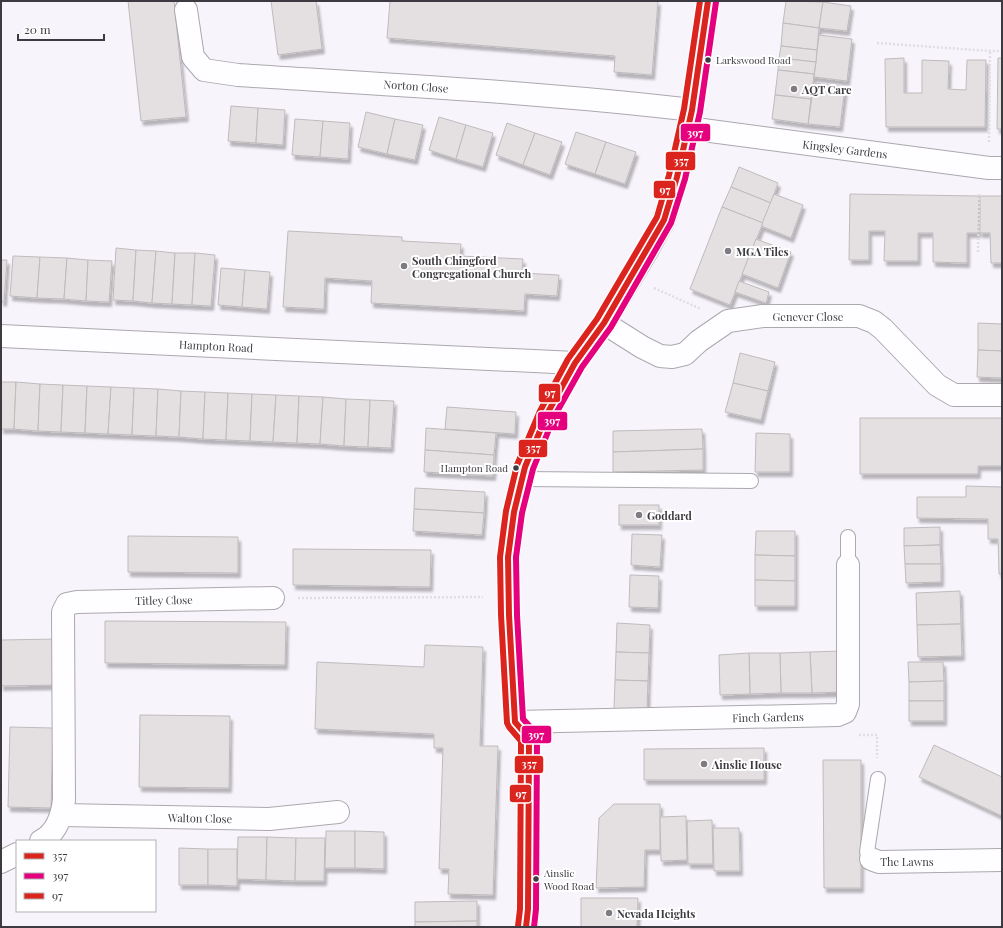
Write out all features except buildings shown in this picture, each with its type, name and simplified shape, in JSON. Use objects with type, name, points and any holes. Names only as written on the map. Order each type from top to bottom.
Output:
[{"type":"street","points":[[526,927],[528,909],[529,738],[515,722],[508,597],[508,557],[514,512],[525,467],[547,414],[575,364],[604,323],[664,220],[677,177],[690,119],[708,1]]},
{"type":"street","name":"Norton Close","points":[[186,10],[193,57],[204,70],[238,75],[620,101],[690,119]]},
{"type":"street","name":"Kingsley Gardens","points":[[690,119],[989,168],[1002,168]]},
{"type":"street","name":"Genever Close","points":[[604,323],[648,350],[660,356],[672,357],[685,354],[699,340],[728,322],[764,316],[859,316],[874,322],[883,329],[937,385],[943,389],[954,395],[1002,395]]},
{"type":"street","name":"Hampton Road","points":[[1,336],[575,364]]},
{"type":"street","name":"Finch Gardens","points":[[515,722],[838,715],[845,712],[848,704],[848,565]]},
{"type":"street","name":"Titley Close","points":[[43,840],[56,828],[62,815],[64,800],[63,612],[67,604],[76,602],[273,598]]},
{"type":"street","name":"Walton Close","points":[[62,815],[269,819],[338,812]]},
{"type":"street","points":[[1,862],[16,854]]},
{"type":"street","name":"The Lawns","points":[[871,859],[879,862],[1002,860]]},
{"type":"lane","points":[[522,479],[751,481]]},
{"type":"lane","name":"Finch Gardens","points":[[848,538],[848,565]]},
{"type":"lane","name":"The Lawns","points":[[871,859],[867,852],[878,779]]},
{"type":"path","points":[[877,43],[1002,51]]},
{"type":"path","points":[[654,288],[728,322]]},
{"type":"path","points":[[273,598],[508,597]]},
{"type":"transit line","name":"97","points":[[518,926],[520,909],[521,741],[507,723],[501,615],[500,557],[506,511],[517,465],[540,411],[568,359],[597,319],[657,217],[669,175],[684,109],[700,1]]},
{"type":"transit line","name":"357","points":[[526,927],[528,909],[529,738],[515,722],[509,615],[508,557],[514,512],[525,467],[547,414],[575,363],[604,323],[664,220],[677,177],[692,110],[708,1]]},
{"type":"transit line","name":"397","points":[[534,927],[536,909],[537,738],[536,733],[523,719],[517,615],[516,557],[522,513],[533,469],[554,417],[582,367],[611,327],[671,223],[685,179],[700,112],[716,2]]},
{"type":"place","name":"Larkswood Road","points":[[708,60]]},
{"type":"place","name":"AQT Care","points":[[794,89]]},
{"type":"place","name":"MGA Tiles","points":[[728,251]]},
{"type":"place","name":"South Chingford Congregational Church","points":[[404,266]]},
{"type":"place","name":"Hampton Road","points":[[516,468]]},
{"type":"place","name":"Goddard","points":[[639,515]]},
{"type":"place","name":"Ainslie House","points":[[704,764]]},
{"type":"place","name":"Ainslie Wood Road","points":[[536,879]]},
{"type":"place","name":"Nevada Heights","points":[[609,913]]}]
